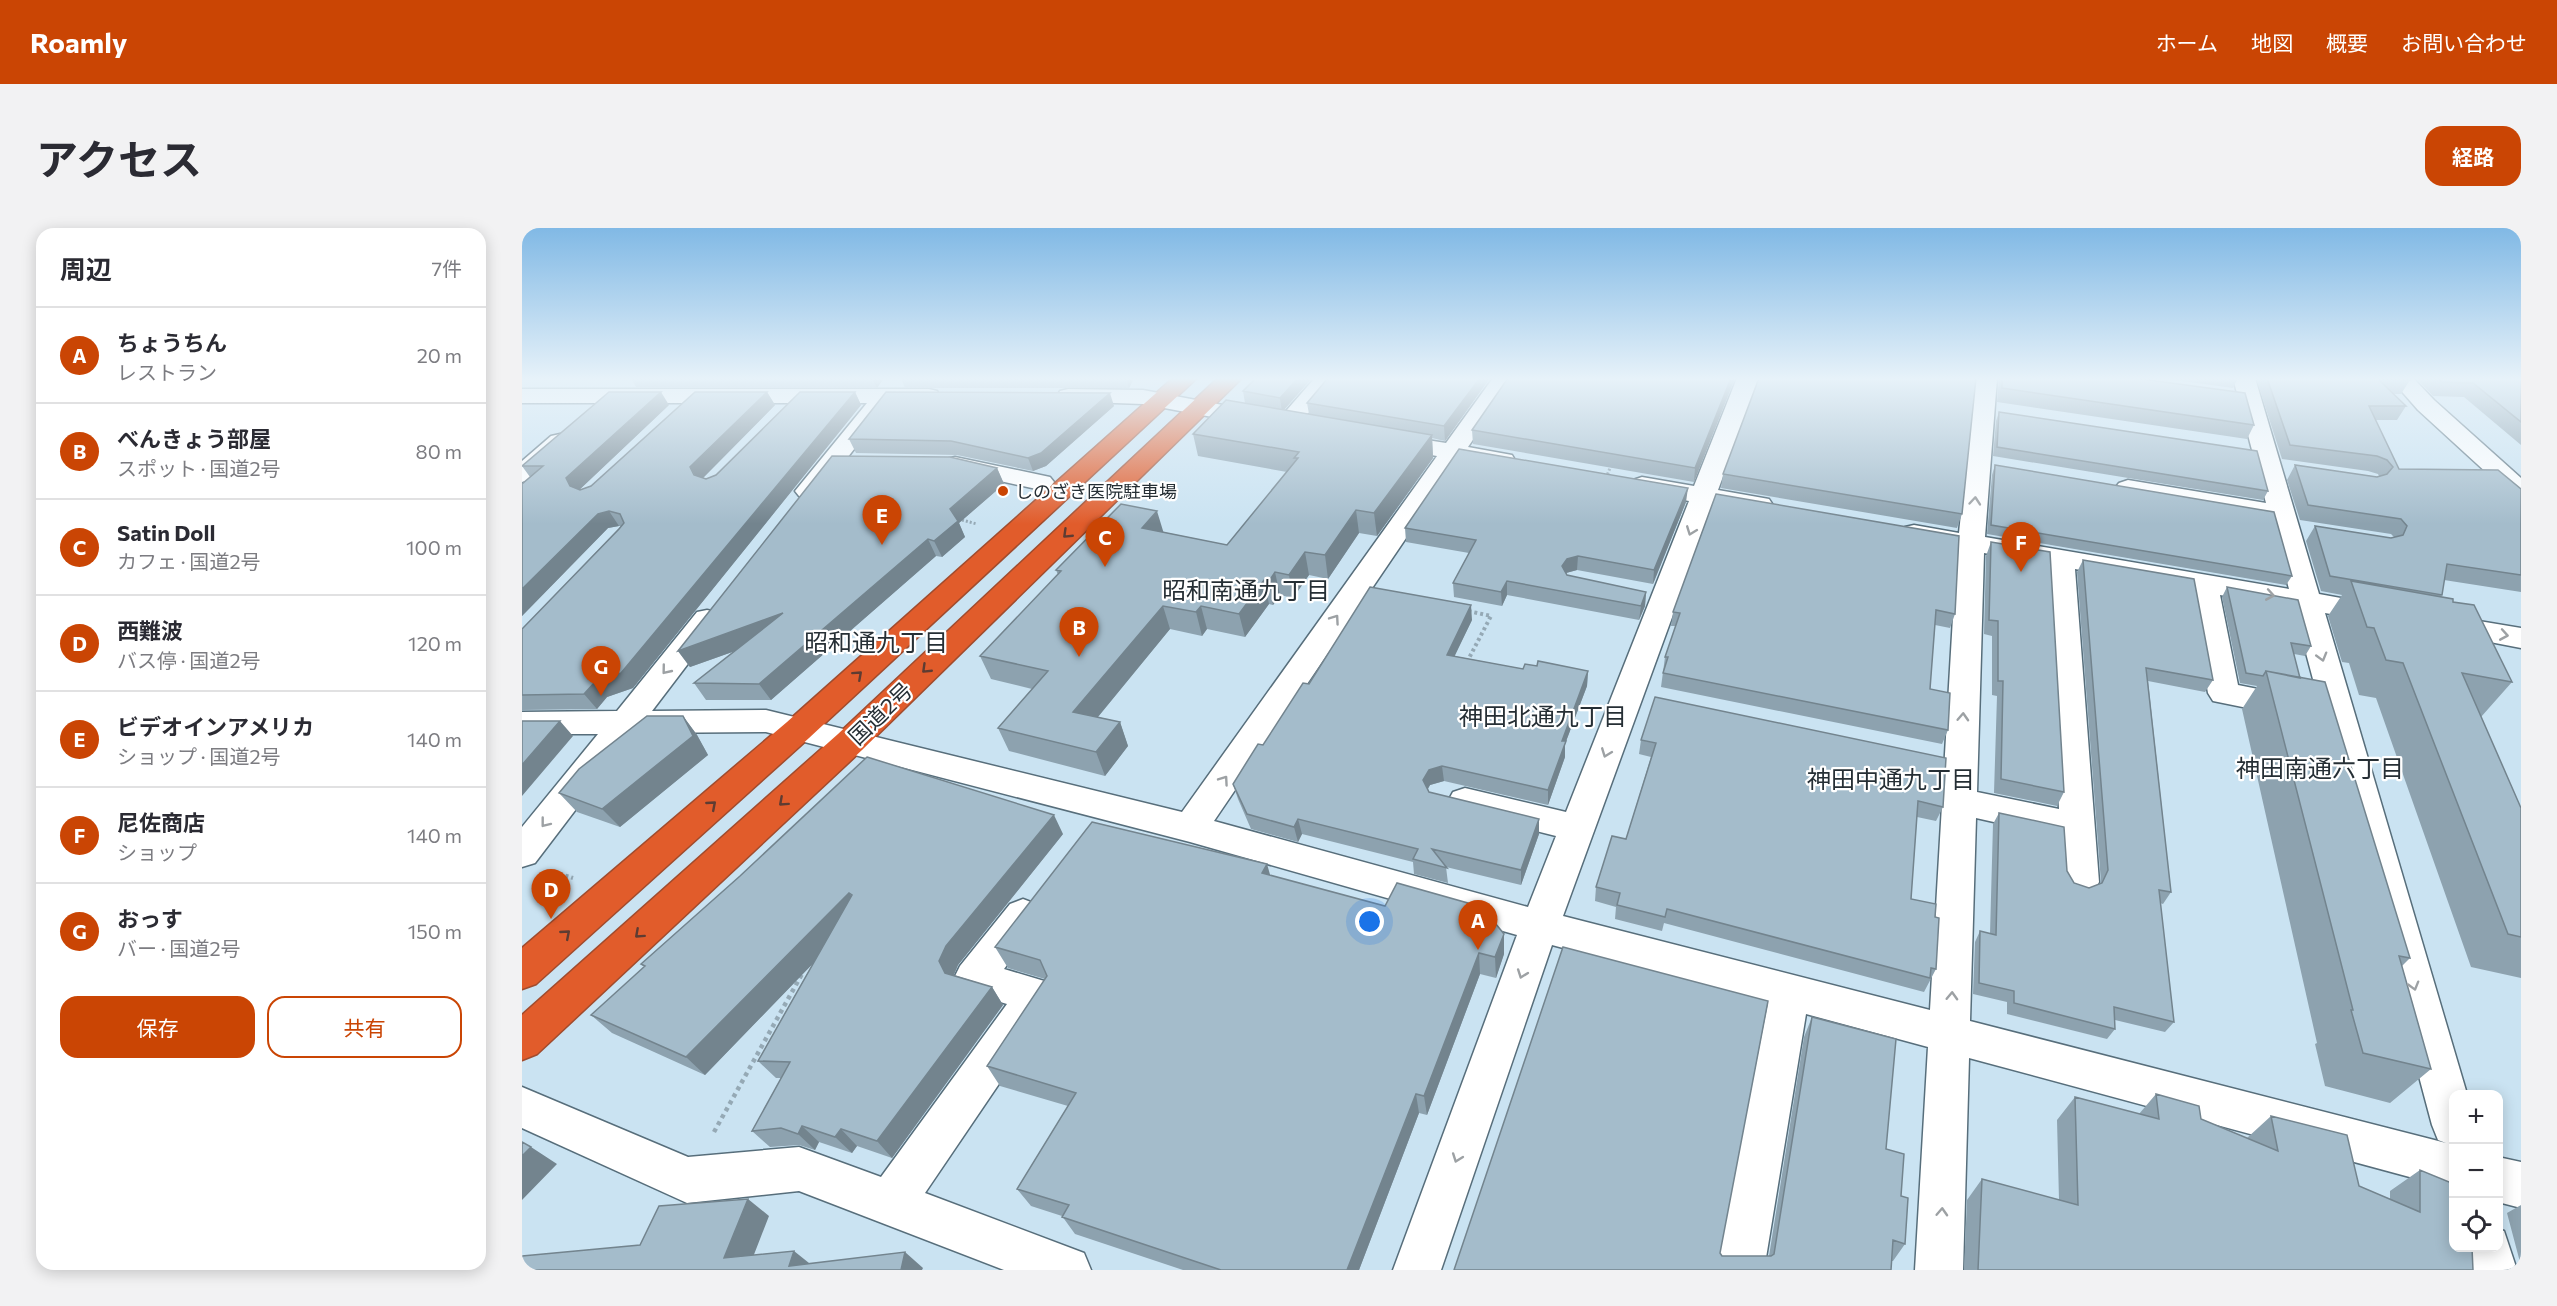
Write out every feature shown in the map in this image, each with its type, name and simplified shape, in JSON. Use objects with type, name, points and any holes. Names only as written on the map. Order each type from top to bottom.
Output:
[{"type":"highway","name":"国道2号","points":[[522,972],[798,730],[1115,427]]},
{"type":"highway","name":"国道2号","points":[[522,1041],[850,742],[1180,427]]},
{"type":"street","points":[[522,474],[576,427]]},
{"type":"street","points":[[795,508],[860,427]]},
{"type":"street","points":[[1305,427],[1321,429]]},
{"type":"street","points":[[1190,828],[1470,427]]},
{"type":"street","points":[[1417,1270],[1577,828],[1640,695],[1654,596],[1705,495],[1730,427]]},
{"type":"street","points":[[1939,1270],[1960,801],[1949,760],[1971,544],[1990,465],[1991,427]]},
{"type":"street","points":[[2254,427],[2292,524],[2306,601],[2449,1107]]},
{"type":"street","points":[[2450,427],[2521,491]]},
{"type":"street","points":[[2473,427],[2521,469]]},
{"type":"street","points":[[1365,437],[1530,465]]},
{"type":"street","points":[[832,462],[866,462]]},
{"type":"street","points":[[934,464],[957,464],[1041,482]]},
{"type":"street","points":[[1611,468],[1705,495],[1786,510]]},
{"type":"street","points":[[2107,484],[2292,524]]},
{"type":"street","points":[[1890,529],[2521,638]]},
{"type":"street","points":[[2060,559],[2081,882]]},
{"type":"street","points":[[2203,583],[2224,693],[2338,714]]},
{"type":"street","points":[[522,853],[721,601]]},
{"type":"street","points":[[522,723],[766,722],[850,742],[1097,820],[1190,828],[1540,926],[2449,1166]]},
{"type":"street","points":[[1443,796],[1577,828]]},
{"type":"street","points":[[1960,801],[2078,827]]},
{"type":"street","points":[[890,1204],[1037,994],[974,978],[1044,888]]},
{"type":"street","points":[[1740,1270],[1790,991]]},
{"type":"street","points":[[522,1107],[687,1180],[799,1169],[1067,1270]]},
{"type":"street","points":[[2503,1180],[2521,1185]]},
{"type":"street","points":[[2488,1252],[2493,1270]]},
{"type":"path","points":[[1458,609],[1491,616],[1465,666]]},
{"type":"path","points":[[687,1180],[807,965]]},
{"type":"building","points":[[568,427],[623,427],[566,478],[570,486],[580,490],[591,486],[657,427],[731,427],[690,467],[694,475],[706,479],[716,475],[765,427],[826,427],[621,673],[595,682],[584,694],[522,695],[522,629],[624,523],[620,514],[609,511],[598,514],[522,589],[522,484],[543,466],[522,466]]},
{"type":"building","points":[[859,427],[1071,427],[1041,453],[1028,458],[951,441],[849,439]]},
{"type":"building","points":[[1200,427],[1383,427],[1432,435],[1374,513],[1356,510],[1325,555],[1305,552],[1289,575],[1275,572],[1269,581],[1264,580],[1239,614],[1201,606],[1196,612],[1163,606],[1073,712],[1120,722],[1096,752],[998,728],[1048,671],[980,656],[1061,571],[1056,570],[1121,504],[1157,511],[1142,528],[1227,545],[1298,458],[1294,458],[1299,452],[1193,434]]},
{"type":"building","points":[[1474,427],[1712,427],[1695,468],[1472,430]]},
{"type":"building","points":[[1741,427],[1971,427],[1962,514],[1723,474]]},
{"type":"building","points":[[1998,427],[2096,427],[2257,451],[2268,491],[1997,447]]},
{"type":"building","points":[[2284,427],[2379,427],[2399,469],[2498,470],[2521,489],[2521,575],[2447,564],[2442,595],[2330,576],[2315,526],[2391,538],[2403,535],[2407,526],[2401,519],[2308,505],[2295,465],[2377,477],[2387,474],[2393,467],[2387,460],[2377,456],[2290,445]]},
{"type":"building","points":[[1459,449],[1688,488],[1654,570],[1578,556],[1567,559],[1562,566],[1567,575],[1646,592],[1641,606],[1507,581],[1501,592],[1453,583],[1476,540],[1405,528]]},
{"type":"building","points":[[832,456],[950,457],[997,468],[950,509],[958,521],[934,541],[928,539],[759,684],[694,683],[783,613],[678,651]]},
{"type":"building","points":[[1995,465],[2274,512],[2292,576],[1991,525]]},
{"type":"building","points":[[1716,494],[1959,536],[1955,614],[1936,610],[1930,689],[1950,693],[1948,730],[1663,673],[1668,657],[1665,657],[1680,613],[1673,612]]},
{"type":"building","points":[[1991,542],[2050,552],[2064,792],[2001,779],[2003,681],[1998,681],[1998,621],[1989,620]]},
{"type":"building","points":[[2083,560],[2194,579],[2213,680],[2146,668],[2171,892],[2159,890],[2174,1022],[2114,1007],[2115,1029],[2014,1003],[2014,991],[1979,983],[1980,931],[1996,935],[1999,813],[2064,827],[2067,871],[2074,883],[2089,888],[2102,883],[2108,870]]},
{"type":"building","points":[[2351,581],[2453,599],[2453,602],[2474,605],[2512,682],[2462,673],[2521,808],[2521,937],[2508,934],[2403,663],[2386,660],[2374,628],[2367,627]]},
{"type":"building","points":[[1370,587],[1471,605],[1447,655],[1523,669],[1525,664],[1537,666],[1538,661],[1588,671],[1562,741],[1566,741],[1548,790],[1442,766],[1429,770],[1423,780],[1429,792],[1539,819],[1521,870],[1432,849],[1447,868],[1413,859],[1418,849],[1298,819],[1294,827],[1247,814],[1233,784],[1258,744],[1263,745],[1303,683],[1309,684]]},
{"type":"building","points":[[2227,587],[2298,600],[2311,646],[2291,643],[2300,678],[2266,671],[2263,676],[2246,673]]},
{"type":"building","points":[[2266,671],[2325,682],[2410,958],[2399,956],[2431,1069],[2363,1053]]},
{"type":"building","points":[[1655,697],[1946,758],[1943,807],[1918,801],[1911,899],[1936,904],[1935,917],[1939,918],[1936,969],[1931,968],[1930,978],[1667,909],[1665,917],[1617,905],[1620,893],[1596,887],[1612,836],[1626,839],[1656,743],[1641,740]]},
{"type":"building","points":[[647,716],[683,716],[693,736],[602,809],[559,793],[579,769]]},
{"type":"building","points":[[522,721],[560,721],[522,765]]},
{"type":"building","points":[[867,757],[1054,815],[946,946],[939,961],[945,973],[992,987],[877,1141],[841,1129],[835,1137],[802,1126],[798,1134],[781,1128],[752,1131],[790,1062],[758,1061],[852,895],[849,893],[686,1057],[591,1015],[645,966],[641,964],[740,876]]},
{"type":"building","points":[[1092,822],[1267,864],[1262,873],[1385,906],[1397,883],[1482,907],[1504,934],[1495,957],[1479,953],[1424,1096],[1416,1094],[1347,1270],[1221,1270],[1062,1217],[1069,1205],[1017,1189],[1076,1093],[987,1066],[1047,976],[1040,960],[995,947]]},
{"type":"building","points":[[1563,947],[1768,1001],[1720,1253],[1722,1256],[1771,1256],[1774,1254],[1812,1017],[1896,1039],[1886,1149],[1904,1154],[1901,1196],[1908,1198],[1905,1244],[1893,1240],[1891,1270],[1454,1270]]},
{"type":"building","points":[[2156,1094],[2199,1106],[2201,1119],[2278,1151],[2271,1116],[2347,1135],[2359,1186],[2420,1212],[2420,1170],[2449,1182],[2449,1252],[2472,1252],[2473,1270],[1978,1270],[1982,1179],[2078,1205],[2075,1097],[2159,1119]]},
{"type":"building","points":[[522,1142],[531,1147],[522,1156]]},
{"type":"building","points":[[748,1199],[724,1258],[794,1251],[789,1266],[905,1252],[901,1270],[522,1270],[522,1256],[640,1245],[659,1206]]},
{"type":"place","name":"しのざき医院駐車場","points":[[1003,491]]},
{"type":"place","name":"ビデオインアメリカ","points":[[882,545]]},
{"type":"place","name":"Satin Doll","points":[[1105,567]]},
{"type":"place","name":"尼佐商店","points":[[2021,572]]},
{"type":"place","name":"べんきょう部屋","points":[[1079,657]]},
{"type":"place","name":"おっす","points":[[601,696]]},
{"type":"place","name":"西難波","points":[[551,919]]},
{"type":"place","name":"ちょうちん","points":[[1478,950]]},
{"type":"district","name":"昭和南通九丁目","points":[[1246,589]]},
{"type":"district","name":"昭和通九丁目","points":[[876,641]]},
{"type":"district","name":"神田北通九丁目","points":[[1543,715]]},
{"type":"district","name":"神田南通六丁目","points":[[2320,767]]},
{"type":"district","name":"神田中通九丁目","points":[[1891,778]]}]
